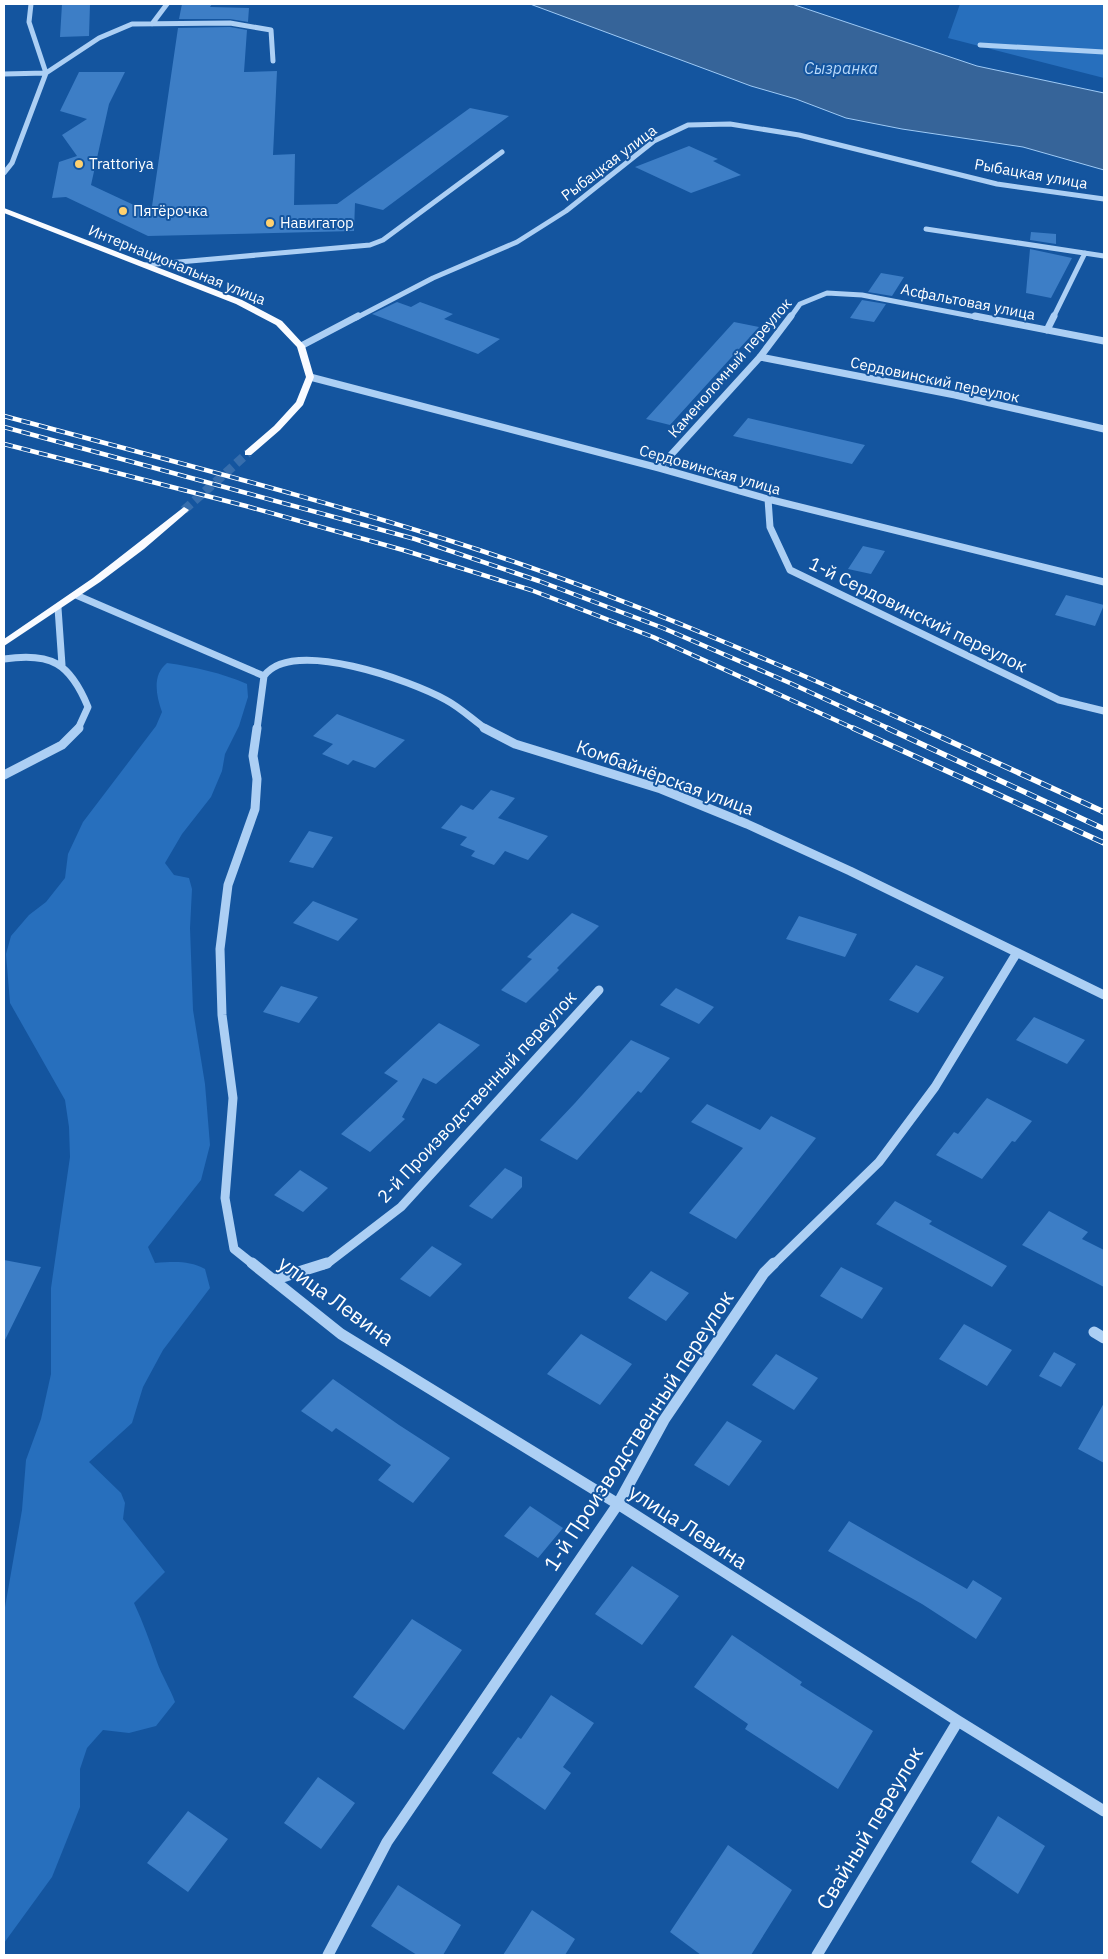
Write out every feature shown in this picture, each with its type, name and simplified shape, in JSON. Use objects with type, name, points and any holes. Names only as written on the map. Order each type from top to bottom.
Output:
[{"type":"main road","name":"Интернациональная улица","points":[[4,210],[247,306],[279,323],[301,346],[310,377]]},
{"type":"main road","points":[[248,453],[300,403],[310,377]]},
{"type":"main road","points":[[4,643],[76,596],[148,543],[184,510]]},
{"type":"street","points":[[4,173],[12,164],[46,73],[29,22],[31,4]]},
{"type":"street","points":[[152,24],[167,4]]},
{"type":"street","points":[[4,74],[46,73],[99,38],[132,24],[230,23],[271,30],[273,61]]},
{"type":"street","points":[[980,45],[1104,52]]},
{"type":"street","name":"Рыбацкая улица","points":[[301,346],[433,278],[517,242],[566,211],[654,141],[688,125],[730,124],[799,135],[996,184],[1104,199]]},
{"type":"street","points":[[145,265],[370,245],[383,240],[502,152]]},
{"type":"street","points":[[926,229],[1104,256]]},
{"type":"street","points":[[1047,330],[1085,253]]},
{"type":"street","name":"Асфальтовая улица","points":[[827,294],[862,295],[1104,341]]},
{"type":"street","name":"Каменоломный переулок","points":[[658,468],[760,357],[800,304],[827,294]]},
{"type":"street","name":"Сердовинский переулок","points":[[760,357],[955,395],[1104,429]]},
{"type":"street","name":"Сердовинская улица","points":[[310,377],[658,468],[768,499],[1104,582]]},
{"type":"street","name":"1-й Сердовинский переулок","points":[[768,499],[770,527],[790,570],[1059,700],[1104,711]]},
{"type":"street","points":[[76,596],[264,676]]},
{"type":"street","points":[[58,608],[62,665]]},
{"type":"street","points":[[4,660],[30,656],[62,665],[79,684],[88,707],[79,729],[62,745],[4,775]]},
{"type":"street","name":"Комбайнёрская улица","points":[[264,676],[271,666],[290,660],[357,667],[405,682],[444,699],[502,739],[693,801],[743,822],[824,859],[1016,954],[1104,995]]},
{"type":"street","name":"улица Левина","points":[[264,676],[253,756],[257,779],[255,809],[228,885],[220,949],[220,994],[233,1098],[225,1198],[234,1249],[340,1334],[618,1504],[958,1721],[1104,1811]]},
{"type":"street","name":"1-й Производственный переулок","points":[[328,1955],[387,1842],[618,1504],[664,1420],[764,1273],[879,1162],[934,1087],[1016,954]]},
{"type":"street","name":"2-й Производственный переулок","points":[[273,1280],[328,1263],[401,1207],[599,990]]},
{"type":"street","points":[[1094,1332],[1104,1338]]},
{"type":"street","name":"Свайный переулок","points":[[817,1955],[958,1721]]},
{"type":"shaded area","points":[[960,4],[1104,4],[1104,78],[948,38]]},
{"type":"shaded area","points":[[167,663],[208,671],[247,684],[248,697],[239,726],[225,754],[222,771],[211,797],[182,834],[165,863],[174,875],[189,878],[192,889],[190,928],[193,1010],[205,1084],[210,1145],[201,1180],[148,1247],[155,1263],[186,1263],[205,1269],[210,1288],[163,1350],[143,1387],[132,1423],[89,1462],[121,1493],[125,1503],[123,1519],[165,1572],[134,1603],[175,1702],[156,1726],[129,1733],[103,1730],[87,1748],[80,1769],[80,1807],[52,1877],[4,1943],[4,1613],[22,1510],[26,1460],[41,1419],[51,1374],[51,1288],[70,1157],[69,1127],[65,1100],[10,1003],[6,954],[11,936],[29,915],[46,902],[65,878],[68,854],[83,822],[156,726],[162,712],[158,699],[157,679],[162,668]]},
{"type":"water","name":"Сызранка","points":[[530,4],[792,4],[977,66],[1104,93],[1104,170],[1023,147],[902,129],[846,118],[796,99],[751,86]]},
{"type":"building","points":[[62,4],[90,4],[89,36],[60,37]]},
{"type":"building","points":[[182,4],[212,4],[210,7],[249,8],[248,22],[230,19],[179,19]]},
{"type":"building","points":[[230,27],[247,30],[244,72],[277,71],[273,155],[295,154],[294,205],[337,204],[470,108],[509,116],[383,210],[355,203],[354,231],[148,236],[66,197],[52,198],[59,162],[77,156],[62,135],[87,119],[60,111],[79,72],[125,72],[109,104],[91,185],[151,213],[178,28]]},
{"type":"building","points":[[689,146],[718,159],[713,161],[741,175],[691,193],[635,167]]},
{"type":"building","points":[[1031,232],[1056,234],[1056,244],[1030,240]]},
{"type":"building","points":[[1030,249],[1072,258],[1051,298],[1026,293]]},
{"type":"building","points":[[881,273],[904,277],[892,296],[868,292]]},
{"type":"building","points":[[862,300],[886,304],[874,322],[850,318]]},
{"type":"building","points":[[397,302],[411,307],[420,302],[453,314],[444,319],[500,339],[478,354],[372,314]]},
{"type":"building","points":[[734,322],[759,327],[670,425],[646,419]]},
{"type":"building","points":[[748,418],[865,445],[852,464],[733,436]]},
{"type":"building","points":[[863,546],[885,551],[871,574],[848,569]]},
{"type":"building","points":[[1066,595],[1104,605],[1095,626],[1055,615]]},
{"type":"building","points":[[337,714],[405,740],[375,768],[353,760],[348,765],[322,754],[333,744],[313,736]]},
{"type":"building","points":[[491,790],[515,798],[498,818],[548,836],[528,860],[505,851],[494,865],[471,856],[475,851],[460,845],[467,837],[441,828],[461,805],[473,810]]},
{"type":"building","points":[[309,831],[333,837],[313,868],[289,862]]},
{"type":"building","points":[[313,901],[358,919],[338,941],[293,923]]},
{"type":"building","points":[[572,913],[599,926],[557,968],[559,970],[526,1003],[501,990],[532,959],[527,957]]},
{"type":"building","points":[[799,916],[857,934],[845,957],[786,939]]},
{"type":"building","points":[[916,965],[944,977],[918,1013],[889,1000]]},
{"type":"building","points":[[281,986],[318,997],[299,1023],[263,1012]]},
{"type":"building","points":[[676,988],[714,1007],[699,1024],[660,1005]]},
{"type":"building","points":[[1034,1017],[1085,1040],[1067,1064],[1016,1040]]},
{"type":"building","points":[[439,1023],[480,1045],[436,1084],[423,1078],[402,1117],[405,1119],[370,1152],[341,1134],[398,1081],[384,1073]]},
{"type":"building","points":[[631,1040],[670,1058],[641,1093],[638,1091],[577,1160],[540,1140],[575,1103]]},
{"type":"building","points":[[987,1098],[1032,1121],[1015,1142],[1012,1141],[982,1179],[936,1155],[954,1132],[958,1134]]},
{"type":"building","points":[[707,1104],[760,1130],[771,1116],[816,1138],[736,1239],[689,1213],[743,1148],[691,1122]]},
{"type":"building","points":[[505,1168],[522,1177],[522,1187],[492,1219],[469,1206]]},
{"type":"building","points":[[300,1170],[328,1188],[303,1212],[274,1195]]},
{"type":"building","points":[[895,1201],[932,1221],[929,1224],[1007,1266],[992,1287],[876,1224]]},
{"type":"building","points":[[1049,1211],[1088,1232],[1082,1239],[1104,1250],[1104,1287],[1022,1245]]},
{"type":"building","points":[[432,1246],[462,1264],[430,1297],[400,1279]]},
{"type":"building","points":[[4,1260],[41,1267],[4,1342]]},
{"type":"building","points":[[841,1267],[883,1288],[862,1319],[820,1296]]},
{"type":"building","points":[[651,1271],[689,1293],[666,1321],[628,1298]]},
{"type":"building","points":[[964,1324],[1012,1350],[987,1386],[939,1359]]},
{"type":"building","points":[[581,1334],[632,1364],[600,1405],[547,1374]]},
{"type":"building","points":[[1054,1352],[1076,1364],[1061,1387],[1039,1376]]},
{"type":"building","points":[[776,1354],[818,1378],[794,1410],[752,1385]]},
{"type":"building","points":[[333,1379],[450,1458],[413,1503],[378,1480],[391,1465],[336,1428],[332,1432],[301,1411]]},
{"type":"building","points":[[1104,1403],[1104,1463],[1078,1449]]},
{"type":"building","points":[[727,1421],[762,1441],[729,1486],[694,1465]]},
{"type":"building","points":[[530,1506],[563,1528],[538,1558],[504,1536]]},
{"type":"building","points":[[849,1521],[967,1589],[973,1580],[1002,1598],[976,1639],[922,1604],[828,1551]]},
{"type":"building","points":[[632,1566],[679,1596],[642,1645],[595,1614]]},
{"type":"building","points":[[412,1619],[462,1650],[404,1730],[353,1697]]},
{"type":"building","points":[[732,1635],[802,1682],[800,1685],[873,1731],[838,1789],[745,1729],[748,1724],[694,1687]]},
{"type":"building","points":[[551,1695],[594,1723],[563,1767],[571,1773],[545,1810],[492,1773],[518,1737],[521,1739]]},
{"type":"building","points":[[318,1777],[355,1803],[321,1849],[284,1823]]},
{"type":"building","points":[[188,1811],[228,1839],[188,1892],[147,1863]]},
{"type":"building","points":[[998,1816],[1045,1846],[1018,1894],[971,1862]]},
{"type":"building","points":[[728,1845],[792,1890],[751,1955],[701,1955],[670,1932]]},
{"type":"building","points":[[398,1885],[461,1925],[443,1955],[417,1955],[371,1926]]},
{"type":"building","points":[[532,1910],[575,1939],[565,1955],[503,1955]]},
{"type":"tunnel","points":[[184,510],[248,453]]},
{"type":"railway","points":[[4,416],[302,497],[420,531],[536,569],[704,634],[814,680],[923,729]]},
{"type":"railway","points":[[4,427],[415,539],[539,581],[663,628],[890,729]]},
{"type":"railway","points":[[4,444],[246,506],[403,550],[531,590],[653,637],[855,729]]},
{"type":"railway","points":[[853,728],[1104,843]]},
{"type":"railway","points":[[887,728],[1104,829]]},
{"type":"railway","points":[[921,728],[1104,812]]},
{"type":"place","name":"Trattoriya","points":[[79,164]]},
{"type":"place","name":"Пятёрочка","points":[[123,211]]},
{"type":"place","name":"Навигатор","points":[[270,223]]}]
